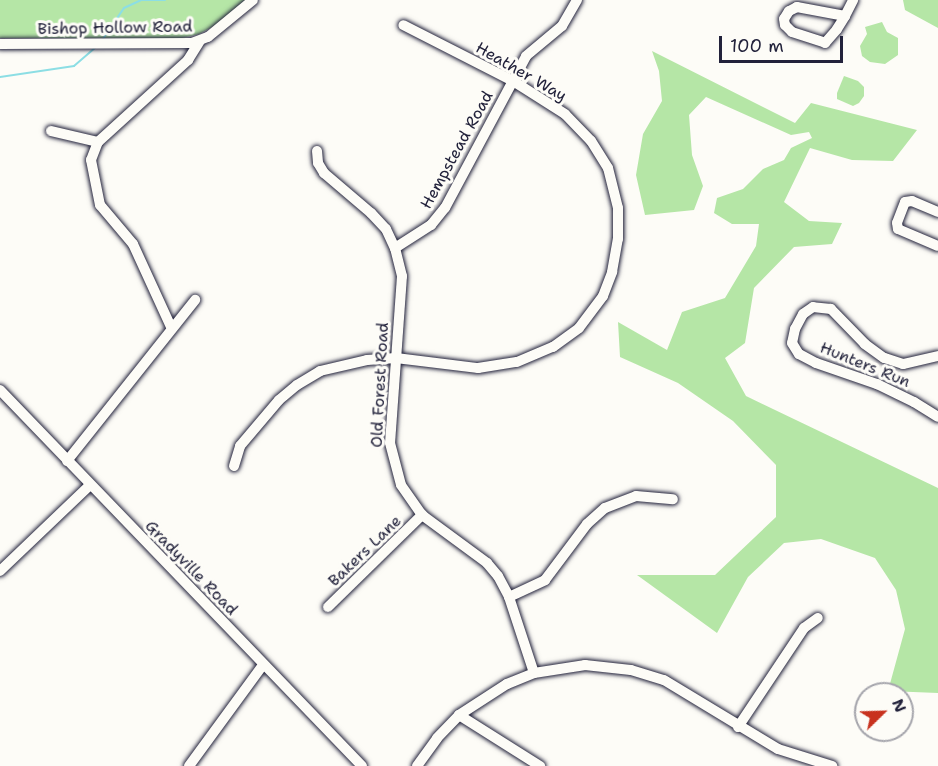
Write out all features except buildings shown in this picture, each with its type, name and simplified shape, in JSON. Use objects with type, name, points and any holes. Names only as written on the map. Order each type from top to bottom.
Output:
[{"type":"street","name":"Bishop Hollow Road","points":[[0,44],[200,41],[253,0]]},
{"type":"street","name":"Hempstead Road","points":[[395,248],[431,225],[445,208],[526,56],[562,26],[578,0]]},
{"type":"street","points":[[845,16],[797,7],[789,11],[784,19],[785,25],[792,33],[825,43],[845,16],[853,0]]},
{"type":"street","name":"Heather Way","points":[[234,466],[240,446],[279,400],[297,385],[320,371],[345,364],[396,358],[478,368],[517,362],[553,347],[580,326],[603,296],[612,272],[618,239],[618,208],[608,168],[591,141],[565,114],[513,81],[403,25]]},
{"type":"street","points":[[171,327],[133,244],[100,205],[91,160],[98,142],[188,60],[200,41]]},
{"type":"street","points":[[51,130],[98,142]]},
{"type":"street","name":"Old Forest Road","points":[[317,151],[318,163],[324,173],[371,213],[386,229],[395,248],[402,276],[390,426],[391,455],[405,494],[422,515],[487,563],[509,597],[534,674]]},
{"type":"street","points":[[938,212],[912,201],[905,202],[897,223],[898,229],[938,246]]},
{"type":"street","points":[[67,461],[171,327],[195,300]]},
{"type":"street","name":"Hunters Run","points":[[938,356],[903,364],[884,358],[865,344],[831,309],[813,307],[803,314],[795,329],[792,343],[799,354],[877,384],[938,417]]},
{"type":"street","name":"Gradyville Road","points":[[0,390],[362,766]]},
{"type":"street","points":[[0,570],[90,485]]},
{"type":"street","points":[[509,597],[545,580],[587,524],[605,508],[636,496],[673,499]]},
{"type":"street","name":"Bakers Lane","points":[[328,607],[422,515]]},
{"type":"street","points":[[738,727],[804,628],[818,618]]},
{"type":"street","points":[[189,766],[263,664]]},
{"type":"street","points":[[417,766],[437,738],[459,715],[507,684],[534,674],[585,665],[631,670],[663,680],[778,750],[832,766]]},
{"type":"street","points":[[459,715],[540,766]]},
{"type":"green space","points":[[0,0],[246,0],[214,26],[199,34],[182,38],[0,38]]},
{"type":"green space","points":[[903,0],[938,0],[938,28],[905,10]]},
{"type":"green space","points":[[882,22],[887,32],[898,38],[898,55],[885,64],[870,62],[862,56],[860,46],[867,34],[865,27]]},
{"type":"green space","points":[[652,51],[795,123],[811,103],[917,130],[893,161],[852,160],[810,148],[784,202],[809,221],[842,223],[832,244],[794,247],[754,288],[745,343],[725,358],[746,396],[938,488],[938,693],[914,692],[914,682],[890,682],[905,629],[896,590],[875,558],[821,539],[784,543],[748,577],[717,633],[637,575],[715,575],[776,517],[776,465],[733,421],[678,383],[620,357],[618,322],[667,350],[682,312],[725,298],[756,246],[759,224],[732,224],[714,213],[717,198],[743,189],[763,169],[784,160],[791,148],[812,138],[809,132],[791,135],[706,97],[689,115],[692,155],[703,186],[694,210],[645,215],[636,175],[643,134],[662,101],[659,71]]},
{"type":"green space","points":[[844,76],[858,81],[864,87],[864,96],[859,103],[853,106],[837,99]]},
{"type":"waterway","points":[[103,39],[124,8],[141,0],[165,0]]},
{"type":"waterway","points":[[0,77],[74,66],[95,48]]}]
